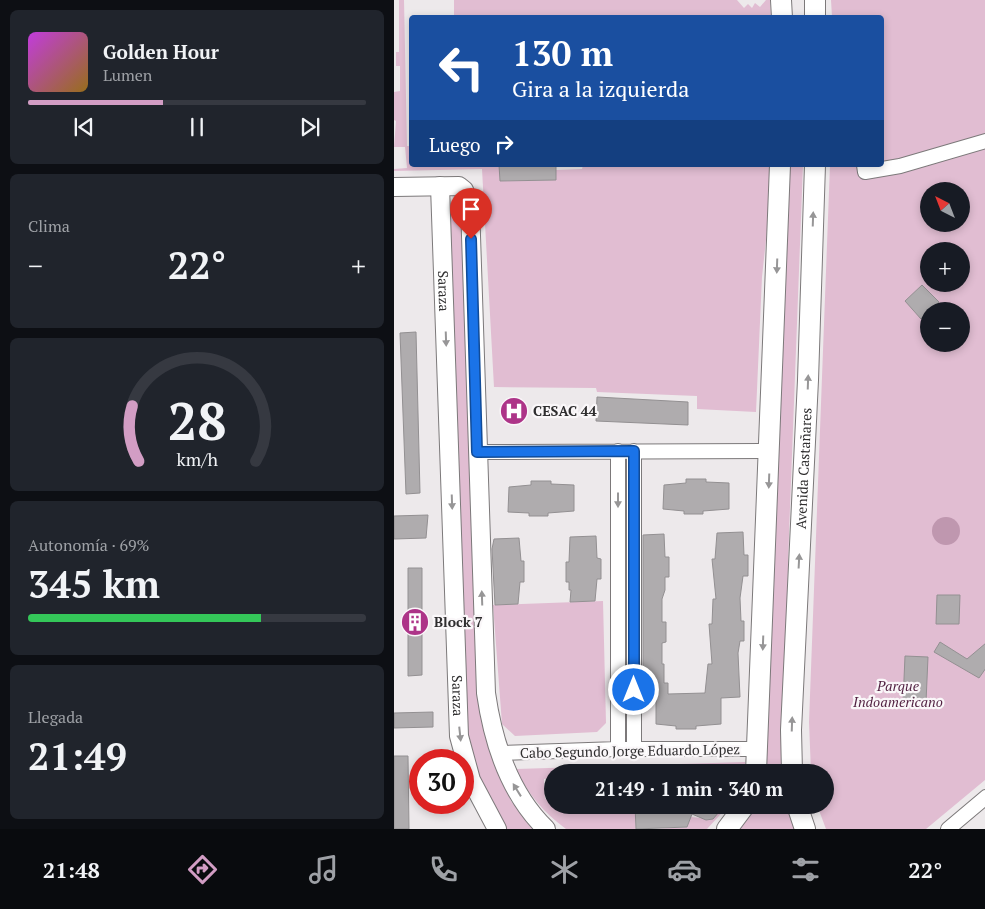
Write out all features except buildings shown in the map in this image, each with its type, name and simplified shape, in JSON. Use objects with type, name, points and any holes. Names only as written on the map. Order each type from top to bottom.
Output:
[{"type":"main road","points":[[780,0],[782,15]]},
{"type":"main road","points":[[815,0],[815,15]]},
{"type":"main road","points":[[757,764],[780,167]]},
{"type":"main road","name":"Avenida Castañares","points":[[792,764],[791,730],[808,390],[815,167]]},
{"type":"main road","points":[[727,829],[738,814]]},
{"type":"main road","points":[[800,814],[805,829]]},
{"type":"street","points":[[864,167],[865,172],[900,166],[985,141]]},
{"type":"street","points":[[394,187],[440,186]]},
{"type":"street","name":"Saraza","points":[[496,829],[472,780],[459,736],[440,186],[459,186],[464,190],[470,205],[485,683],[493,729],[513,783],[538,821],[546,829]]},
{"type":"street","points":[[618,451],[618,750]]},
{"type":"street","points":[[634,451],[634,749]]},
{"type":"street","points":[[477,452],[770,451]]},
{"type":"street","name":"Cabo Segundo Jorge Eduardo López","points":[[501,753],[634,749],[758,749]]},
{"type":"street","points":[[948,829],[985,797]]},
{"type":"green space","points":[[399,0],[404,0],[409,167],[499,167],[500,181],[556,180],[556,170],[582,169],[582,167],[774,167],[762,277],[756,412],[697,409],[697,396],[597,392],[596,388],[494,387],[482,169],[394,171],[394,169],[407,168],[405,147],[394,147],[396,121],[394,120],[394,92],[400,91],[400,66],[396,66],[396,52],[399,52]]},
{"type":"green space","points":[[454,0],[737,0],[744,8],[748,4],[752,8],[755,3],[760,7],[766,0],[770,0],[771,15],[454,15]]},
{"type":"green space","name":"Parque Indoamericano","points":[[831,0],[985,0],[985,780],[926,829],[826,829],[820,814],[834,814],[834,764],[811,764],[809,722],[830,167],[884,167],[884,15],[832,15]]},
{"type":"green space","points":[[785,167],[803,167],[789,534],[784,764],[761,764]]},
{"type":"green space","points":[[454,199],[463,203],[479,702],[486,738],[511,801],[532,829],[504,829],[483,791],[474,762],[474,749],[470,749],[467,739],[447,206]]},
{"type":"green space","points":[[603,601],[606,723],[597,732],[515,736],[502,724],[493,605]]},
{"type":"green space","points":[[745,762],[745,764],[680,764]]},
{"type":"green space","points":[[544,768],[544,810],[526,787],[516,769]]},
{"type":"green space","points":[[548,814],[635,814],[636,829],[566,829]]},
{"type":"green space","points":[[717,814],[721,814],[707,829],[655,829],[687,827],[691,817],[713,819]]},
{"type":"green space","points":[[744,814],[792,814],[796,829],[733,829]]},
{"type":"shaded area","points":[[946,517],[956,521],[960,531],[956,541],[946,545],[936,541],[932,531],[936,521]]},
{"type":"place","name":"CESAC 44","points":[[514,411]]},
{"type":"place","name":"Block 7","points":[[415,622]]},
{"type":"route","points":[[471,239],[477,452],[634,451],[634,690]]}]
